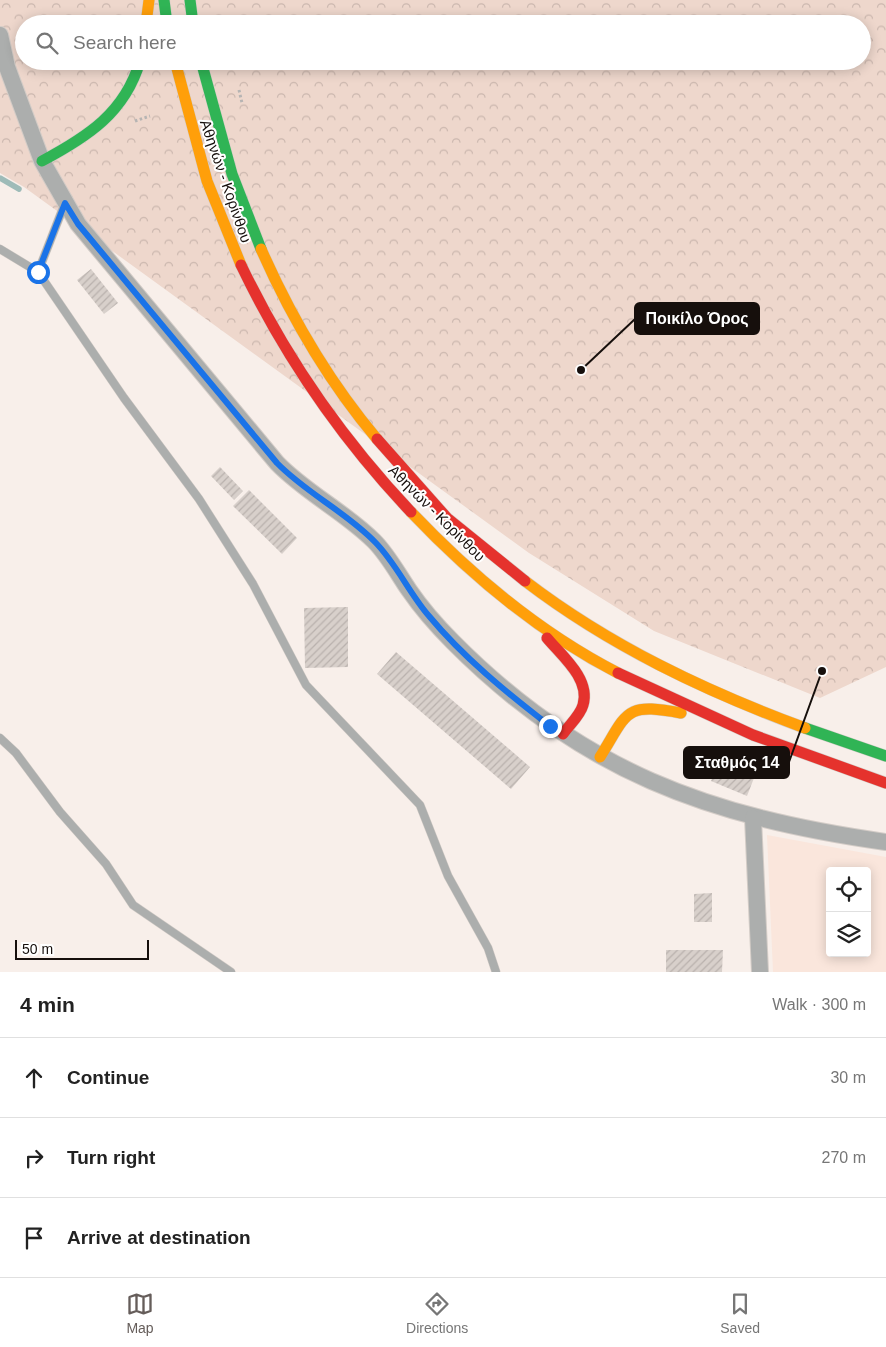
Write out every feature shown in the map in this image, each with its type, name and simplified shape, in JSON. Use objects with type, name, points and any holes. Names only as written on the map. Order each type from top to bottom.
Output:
[{"type":"highway","points":[[147,15],[149,0]]},
{"type":"highway","points":[[164,0],[166,15]]},
{"type":"highway","points":[[190,0],[192,15]]},
{"type":"highway","points":[[42,161],[84,136],[115,111],[134,81],[137,70]]},
{"type":"highway","name":"Αθηνών - Κορίνθου","points":[[178,70],[191,132],[234,252],[283,347],[338,427],[367,463],[443,543],[485,582],[582,653],[648,688],[716,720],[831,765],[886,783]]},
{"type":"highway","name":"Αθηνών - Κορίνθου","points":[[203,70],[215,123],[233,181],[286,306],[333,385],[358,418],[424,495],[462,532],[540,592],[596,631],[662,667],[726,697],[786,722],[886,756]]},
{"type":"highway","points":[[527,614],[583,686],[585,697],[583,706],[563,734]]},
{"type":"highway","points":[[600,757],[625,719],[634,710],[652,708],[716,720]]},
{"type":"street","points":[[0,35],[7,67],[42,161],[78,224],[277,463],[304,488],[376,542],[428,616],[453,642],[525,707],[600,757],[694,800],[753,818],[798,828],[886,842]]},
{"type":"street","points":[[753,818],[760,972]]},
{"type":"lane","points":[[38,272],[65,203]]},
{"type":"lane","points":[[0,249],[38,272],[124,398],[199,498],[253,584],[306,685],[420,805],[448,876],[488,948],[496,972]]},
{"type":"lane","points":[[0,738],[16,753],[60,812],[106,864],[134,905],[231,972]]},
{"type":"path","points":[[239,90],[242,103]]},
{"type":"shaded area","points":[[767,835],[886,857],[886,972],[773,972]]},
{"type":"green space","points":[[0,0],[886,0],[886,667],[820,698],[654,631],[529,553],[24,187],[0,173]]},
{"type":"building","points":[[91,269],[118,303],[104,314],[77,280]]},
{"type":"building","points":[[220,467],[243,491],[234,500],[211,476]]},
{"type":"building","points":[[249,490],[297,538],[282,554],[233,506]]},
{"type":"building","points":[[348,607],[348,667],[305,668],[304,608]]},
{"type":"building","points":[[396,652],[530,767],[511,789],[377,674]]},
{"type":"building","points":[[718,763],[754,778],[747,796],[711,781]]},
{"type":"building","points":[[712,893],[712,922],[694,922],[694,894]]},
{"type":"building","points":[[666,950],[723,950],[722,972],[666,972]]},
{"type":"waterway","points":[[0,178],[19,189]]},
{"type":"traffic: fast","points":[[164,0],[166,15]]},
{"type":"traffic: fast","points":[[190,0],[192,15]]},
{"type":"traffic: fast","points":[[42,161],[74,143],[102,121],[125,95],[136,70]]},
{"type":"traffic: fast","points":[[203,70],[232,174],[261,249]]},
{"type":"traffic: fast","points":[[805,728],[886,756]]},
{"type":"traffic: slow","points":[[147,15],[149,0]]},
{"type":"traffic: slow","points":[[177,70],[207,181],[241,265]]},
{"type":"traffic: slow","points":[[261,249],[285,299],[312,348],[343,395],[377,439]]},
{"type":"traffic: slow","points":[[411,512],[458,558],[508,601],[562,640],[618,673]]},
{"type":"traffic: slow","points":[[525,581],[591,626],[659,665],[731,699],[805,728]]},
{"type":"traffic: slow","points":[[600,757],[616,730],[630,714],[638,710],[648,709],[681,713]]},
{"type":"traffic: jam","points":[[241,265],[276,332],[316,395],[361,455],[411,512]]},
{"type":"traffic: jam","points":[[377,439],[447,518],[525,581]]},
{"type":"traffic: jam","points":[[547,638],[567,660],[583,686],[583,705],[563,734]]},
{"type":"traffic: jam","points":[[618,673],[753,735],[886,783]]},
{"type":"place","name":"Ποικίλο Όρος","points":[[581,370]]},
{"type":"place","name":"Σταθμός 14","points":[[822,671]]},
{"type":"route","points":[[38,272],[65,203],[78,224],[277,463],[304,488],[376,542],[428,616],[500,686],[550,726]]}]
